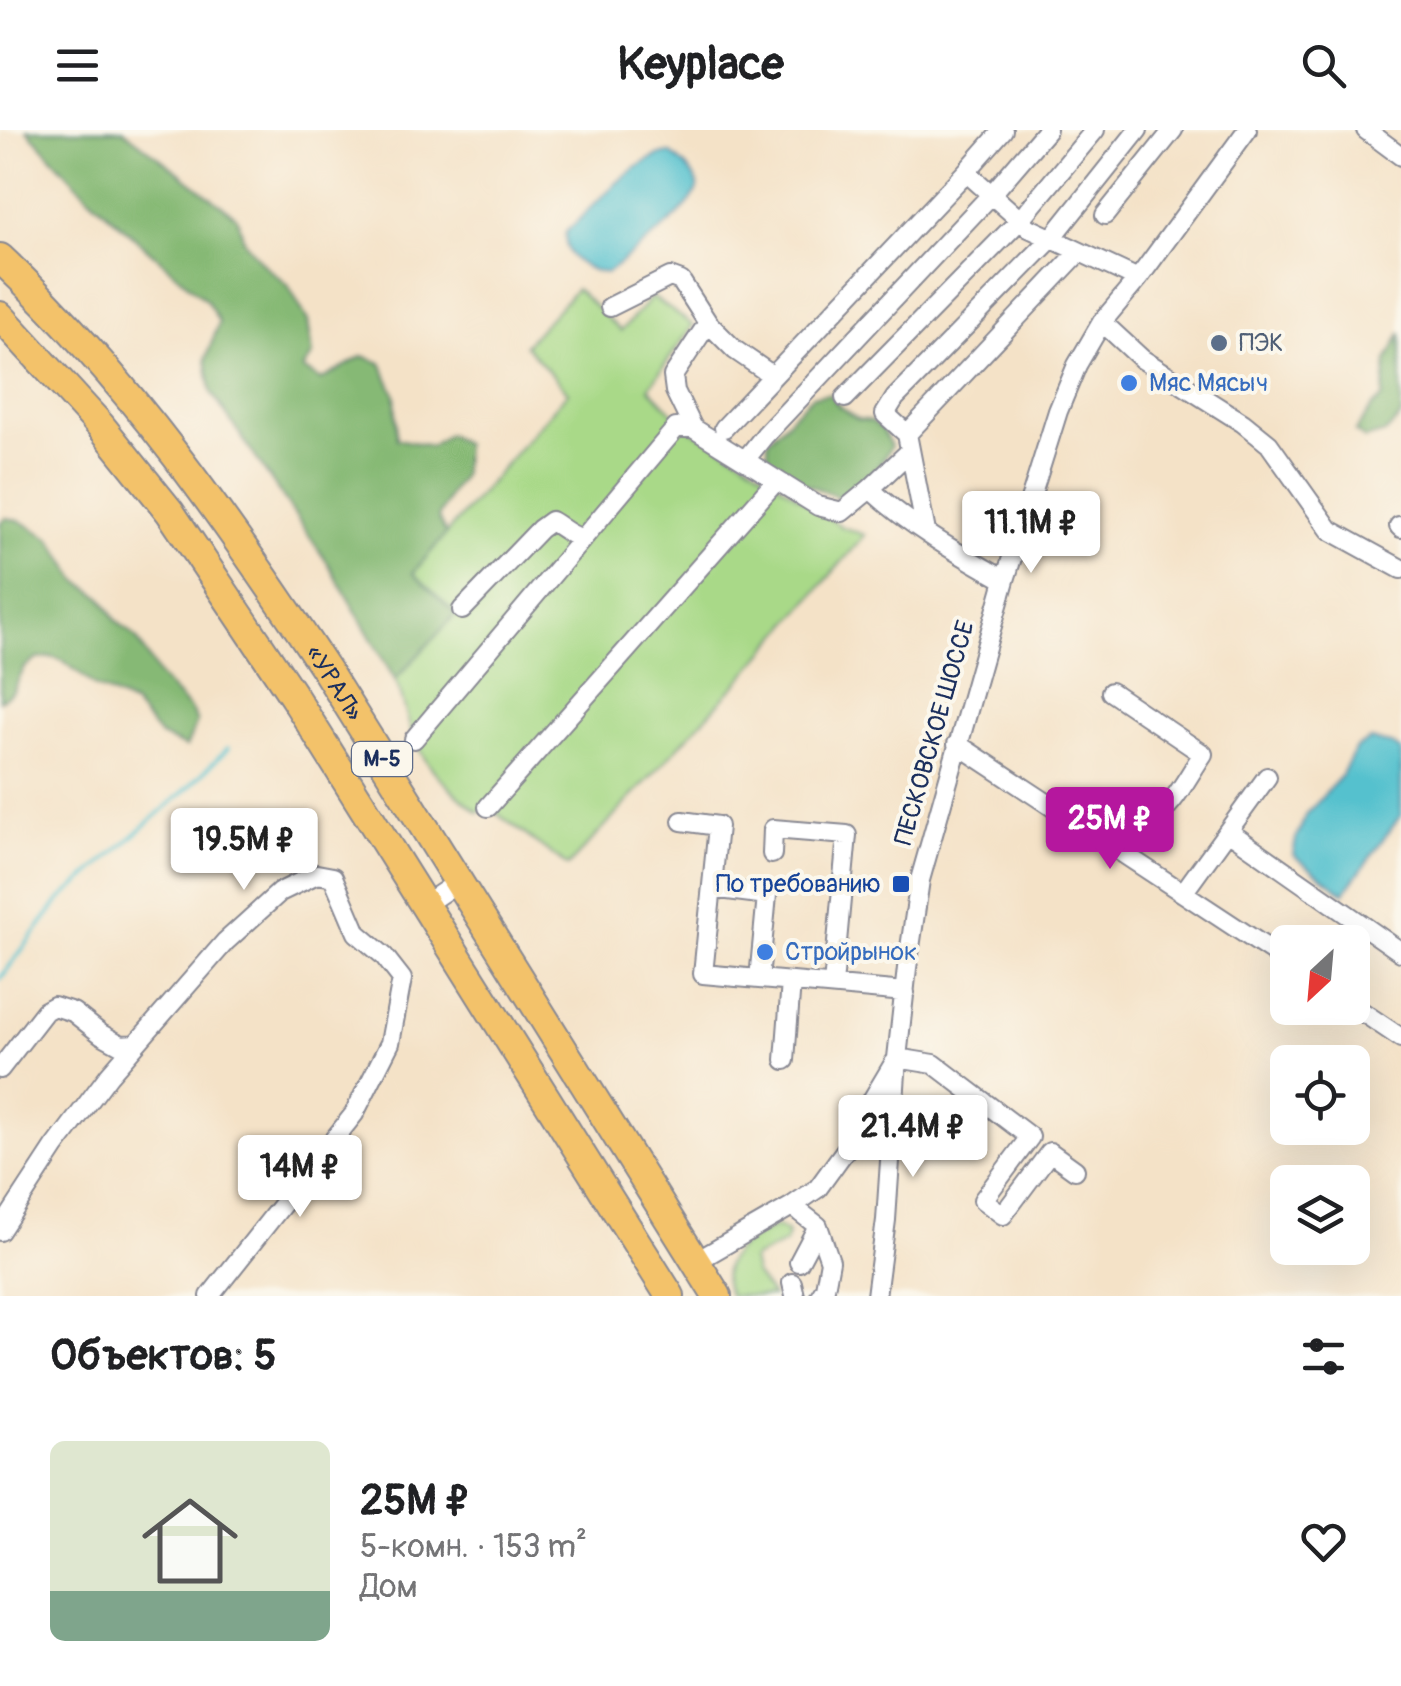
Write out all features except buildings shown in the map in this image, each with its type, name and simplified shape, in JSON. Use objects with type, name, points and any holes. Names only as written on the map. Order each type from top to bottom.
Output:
[{"type":"highway","name":"«УРАЛ»","points":[[0,258],[115,378],[192,474],[328,673],[716,1296]]},
{"type":"highway","name":"«УРАЛ»","points":[[0,316],[100,425],[170,512],[294,697],[670,1296]]},
{"type":"street","points":[[724,428],[1003,130]]},
{"type":"street","points":[[745,460],[992,195],[1047,130]]},
{"type":"street","points":[[845,398],[1020,220],[1096,130]]},
{"type":"street","points":[[926,532],[908,443],[884,414],[895,398],[1052,238],[1138,130]]},
{"type":"street","points":[[1105,215],[1173,130]]},
{"type":"street","name":"ПЕСКОВСКОЕ ШОССЕ","points":[[876,1296],[886,1220],[897,1058],[920,880],[1005,580],[1058,412],[1077,365],[1102,322],[1247,130]]},
{"type":"street","points":[[1366,130],[1401,156]]},
{"type":"street","points":[[966,172],[1029,228],[1138,279]]},
{"type":"street","points":[[414,739],[676,428],[693,428],[818,506],[842,512],[870,488],[1080,252]]},
{"type":"street","points":[[610,307],[670,277],[681,281],[708,322],[735,350],[774,376]]},
{"type":"street","points":[[947,294],[973,319]]},
{"type":"street","points":[[693,428],[675,391],[673,376],[708,322]]},
{"type":"street","points":[[1102,322],[1142,359],[1269,444],[1330,530],[1401,568]]},
{"type":"street","points":[[758,392],[781,418]]},
{"type":"street","points":[[488,807],[776,481]]},
{"type":"street","points":[[870,488],[892,509],[956,553],[1005,580]]},
{"type":"street","points":[[462,610],[540,528],[551,522],[581,538]]},
{"type":"street","points":[[1089,830],[1125,829],[1145,824],[1161,814],[1202,754],[1112,692]]},
{"type":"street","points":[[957,744],[1270,950]]},
{"type":"street","points":[[1183,893],[1267,777]]},
{"type":"street","points":[[682,821],[718,826],[703,974],[905,992]]},
{"type":"street","points":[[772,854],[773,829],[848,835],[833,985]]},
{"type":"street","points":[[1228,831],[1401,952]]},
{"type":"street","points":[[0,1231],[109,1076],[225,942],[280,892],[317,874],[333,877],[357,933],[384,956],[402,979],[390,1043],[354,1114],[210,1296]]},
{"type":"street","points":[[424,905],[458,882]]},
{"type":"street","points":[[712,888],[767,895],[759,979]]},
{"type":"street","points":[[785,1060],[791,982]]},
{"type":"street","points":[[0,1068],[54,1006],[73,1012],[121,1045],[136,1044]]},
{"type":"street","points":[[1370,1017],[1401,1038]]},
{"type":"street","points":[[695,1262],[818,1188],[857,1134],[897,1058],[934,1064],[1075,1170]]},
{"type":"street","points":[[872,1100],[888,1098],[894,1103]]},
{"type":"street","points":[[1030,1137],[983,1200],[1003,1215],[1050,1152]]},
{"type":"street","points":[[792,1206],[818,1226],[830,1261],[826,1288],[820,1296]]},
{"type":"street","points":[[798,1262],[818,1226]]},
{"type":"green space","points":[[27,130],[123,130],[237,217],[244,241],[288,285],[308,321],[313,355],[303,369],[321,380],[363,356],[381,363],[395,394],[397,439],[431,446],[448,434],[464,444],[462,476],[438,518],[446,534],[413,573],[456,614],[395,680],[329,565],[211,392],[206,359],[219,322],[207,301],[89,197]]},
{"type":"green space","points":[[576,289],[621,331],[652,297],[693,325],[649,388],[688,428],[745,460],[842,527],[865,535],[743,677],[568,866],[488,807],[478,812],[442,780],[415,741],[395,680],[456,614],[412,573],[568,392],[525,345]]},
{"type":"green space","points":[[1401,333],[1401,417],[1385,433],[1365,439],[1355,432],[1383,397],[1387,361]]},
{"type":"green space","points":[[830,394],[857,419],[871,421],[882,429],[891,446],[870,476],[841,498],[798,481],[768,462],[768,440],[812,396]]},
{"type":"green space","points":[[5,518],[19,520],[51,539],[78,581],[101,597],[116,620],[137,639],[160,678],[190,709],[197,722],[186,747],[160,736],[133,704],[96,687],[64,661],[51,657],[37,659],[25,667],[13,691],[0,701],[0,523]]},
{"type":"green space","points":[[777,1226],[788,1234],[785,1243],[752,1259],[755,1274],[772,1296],[730,1296],[725,1283],[728,1261],[744,1244]]},
{"type":"water","points":[[670,153],[697,183],[688,204],[661,231],[607,273],[576,261],[567,249],[566,232],[628,173]]},
{"type":"water","points":[[1370,740],[1391,744],[1401,751],[1401,815],[1344,893],[1293,855],[1306,815],[1341,776],[1356,748]]},
{"type":"waterway","points":[[0,979],[59,901],[228,748]]},
{"type":"place","name":"ПЭК","points":[[1219,343]]},
{"type":"place","name":"Мяс Мясыч","points":[[1129,383]]},
{"type":"place","name":"По требованию","points":[[901,884]]},
{"type":"place","name":"Стройрынок","points":[[765,952]]}]
